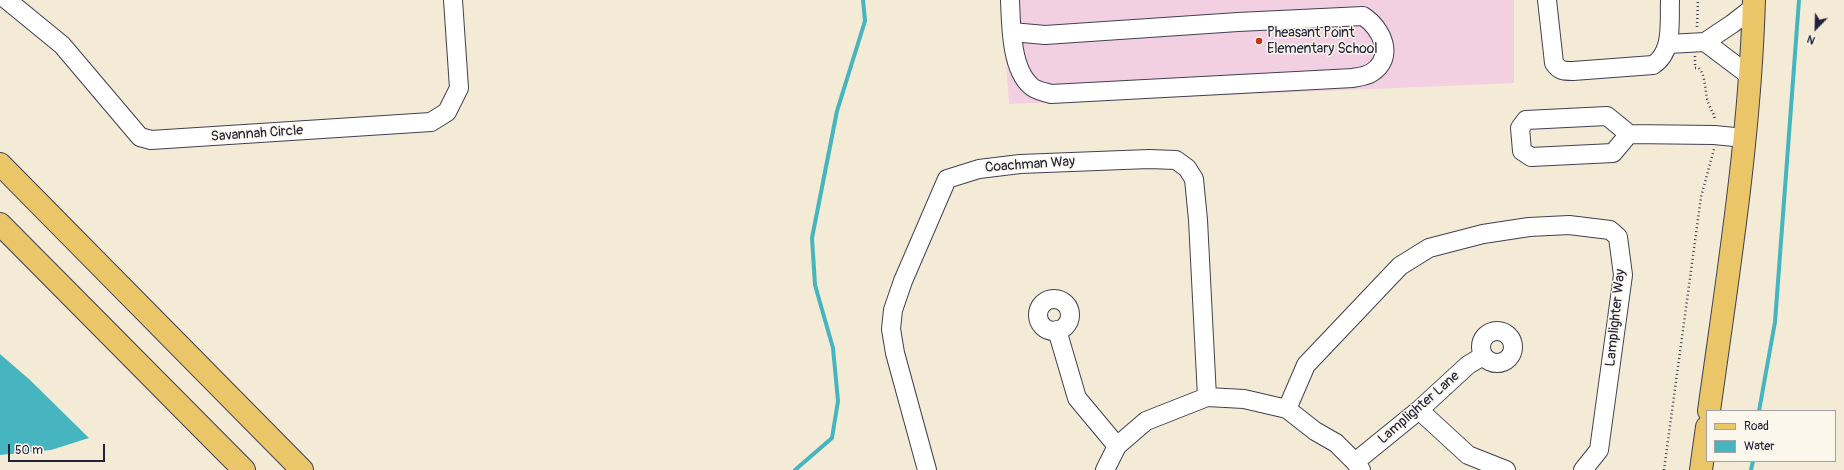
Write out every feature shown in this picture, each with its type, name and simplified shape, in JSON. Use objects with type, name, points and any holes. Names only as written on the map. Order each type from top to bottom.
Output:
[{"type":"main road","points":[[1709,410],[1734,239],[1745,138],[1754,3]]},
{"type":"main road","points":[[0,164],[302,470]]},
{"type":"main road","points":[[0,224],[244,470]]},
{"type":"main road","points":[[1701,470],[1706,434]]},
{"type":"street","name":"Savannah Circle","points":[[7,0],[62,45],[140,137],[151,140],[430,122],[447,112],[459,88],[452,0]]},
{"type":"street","points":[[1010,0],[1012,32],[1017,65],[1023,78],[1032,88],[1051,94],[1112,92],[1353,78],[1371,73],[1381,63],[1385,48],[1382,35],[1372,22],[1363,16],[1238,22],[1045,35],[1012,32]]},
{"type":"street","points":[[1547,0],[1554,64],[1557,69],[1562,71],[1653,65],[1658,62],[1668,44],[1670,0]]},
{"type":"street","points":[[1668,44],[1705,42],[1732,24],[1754,3]]},
{"type":"street","points":[[1705,42],[1750,76]]},
{"type":"street","points":[[1629,134],[1613,153],[1531,157],[1522,151],[1520,128],[1526,120],[1607,116],[1629,134],[1714,135],[1745,138]]},
{"type":"street","name":"Coachman Way","points":[[927,470],[895,353],[891,329],[893,310],[903,281],[947,179],[979,169],[1020,164],[1149,159],[1176,160],[1186,168],[1194,179],[1198,220],[1207,398]]},
{"type":"street","name":"Lamplighter Way","points":[[1287,409],[1306,365],[1400,266],[1429,248],[1483,234],[1529,227],[1569,225],[1610,230],[1618,237],[1623,276],[1599,450],[1583,470]]},
{"type":"street","points":[[1057,330],[1077,398],[1117,446]]},
{"type":"street","name":"Lamplighter Lane","points":[[1358,466],[1468,365],[1483,356]]},
{"type":"street","points":[[1105,470],[1117,446],[1146,421],[1207,398],[1244,399],[1287,409],[1315,431],[1336,444],[1358,466]]},
{"type":"street","points":[[1419,410],[1468,455],[1506,470]]},
{"type":"path","points":[[1664,470],[1701,197],[1713,156],[1714,114],[1706,94],[1702,72],[1699,68],[1695,68]]},
{"type":"shaded area","name":"Pheasant Point Elementary School","points":[[1002,0],[1514,0],[1514,83],[1009,104]]},
{"type":"water","points":[[0,354],[30,380],[89,438],[51,450],[0,455]]},
{"type":"waterway","points":[[795,470],[832,438],[838,401],[833,348],[815,285],[812,238],[837,111],[865,21],[863,0]]},
{"type":"waterway","points":[[1759,410],[1775,322],[1799,0]]},
{"type":"waterway","points":[[1751,470],[1753,462]]},
{"type":"place","name":"Pheasant Point Elementary School","points":[[1259,41]]}]
